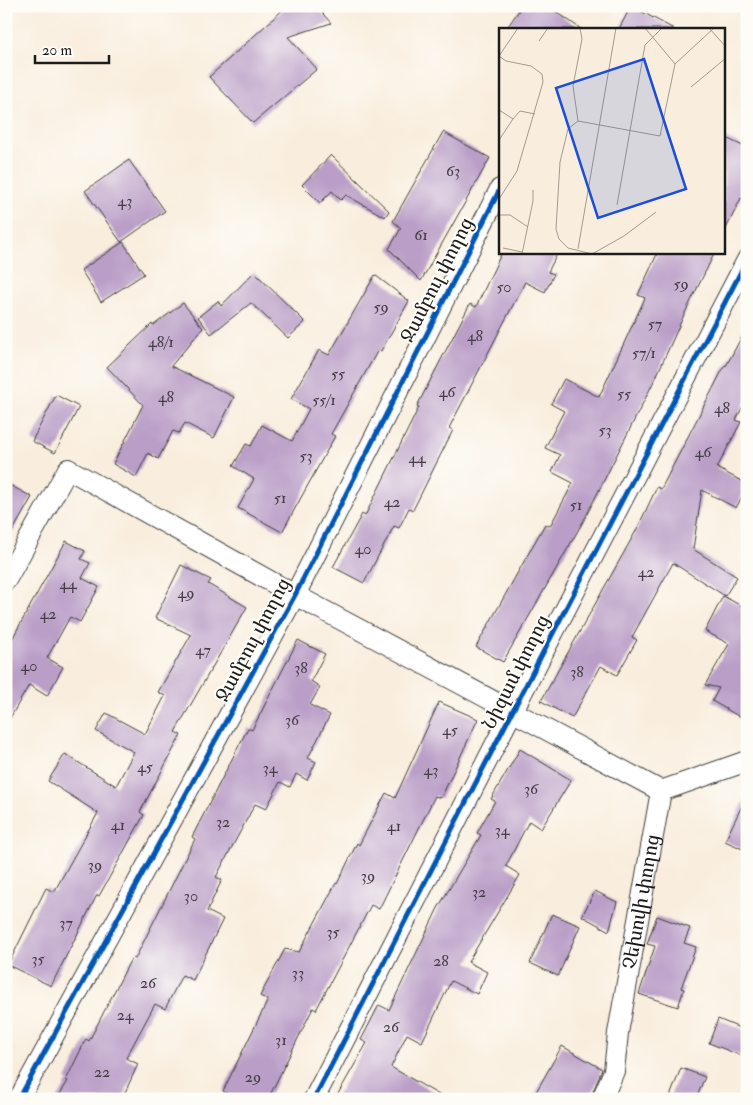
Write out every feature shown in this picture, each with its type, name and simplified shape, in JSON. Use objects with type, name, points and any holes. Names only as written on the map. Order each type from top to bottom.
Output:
[{"type":"street","name":"Ջամբուլ փողոց","points":[[19,1099],[295,595],[499,191]]},
{"type":"street","name":"Նիզամ փողոց","points":[[314,1099],[512,712],[747,260]]},
{"type":"street","points":[[6,580],[68,469],[295,595],[661,791],[747,761]]},
{"type":"street","name":"Չեխովի փողոց","points":[[602,1099],[614,1071],[618,1033],[661,791]]},
{"type":"building","points":[[287,6],[316,6],[331,23],[288,37],[317,69],[253,123],[209,77]]},
{"type":"building","points":[[522,6],[548,6],[580,28],[507,28]]},
{"type":"building","points":[[631,6],[672,28],[620,28]]},
{"type":"building","points":[[443,132],[490,158],[421,281],[389,249],[401,228],[393,221]]},
{"type":"building","points":[[726,138],[747,148],[747,201],[741,198],[726,229]]},
{"type":"building","points":[[331,155],[389,211],[385,217],[346,195],[341,200],[332,191],[320,203],[302,185]]},
{"type":"building","points":[[129,160],[165,211],[121,242],[85,191]]},
{"type":"building","points":[[123,242],[144,274],[101,302],[81,270]]},
{"type":"building","points":[[501,254],[557,254],[548,272],[554,274],[545,292],[525,282],[449,428],[453,430],[413,510],[409,508],[399,528],[394,526],[364,583],[333,567],[362,514],[365,516],[419,407],[417,406],[470,304],[476,307]]},
{"type":"building","points":[[657,254],[714,254],[656,377],[584,520],[503,662],[476,647],[545,524],[550,526],[573,483],[552,472],[560,455],[545,448],[564,411],[551,404],[564,379],[599,397],[645,298],[638,295]]},
{"type":"building","points":[[254,272],[305,322],[288,338],[251,303],[211,334],[198,317],[218,301],[221,306]]},
{"type":"building","points":[[375,275],[409,301],[381,351],[378,350],[331,434],[335,436],[282,532],[238,508],[254,479],[233,466],[246,444],[251,446],[262,425],[292,441],[309,409],[291,399],[319,350],[329,355]]},
{"type":"building","points":[[183,303],[203,328],[171,366],[234,397],[214,438],[185,423],[179,433],[173,431],[158,459],[148,453],[136,477],[113,464],[143,405],[107,367],[152,324],[154,325]]},
{"type":"building","points":[[747,327],[747,398],[736,420],[741,422],[717,468],[747,484],[747,487],[736,508],[702,490],[693,549],[737,577],[725,596],[673,563],[632,637],[637,640],[617,675],[601,666],[572,718],[541,701],[637,529],[657,487],[661,489],[725,365]]},
{"type":"building","points":[[56,395],[79,407],[55,453],[32,441]]},
{"type":"building","points":[[6,483],[32,497],[6,543]]},
{"type":"building","points":[[66,541],[85,551],[81,559],[90,563],[82,578],[99,587],[80,622],[70,617],[47,658],[63,667],[47,696],[29,685],[6,725],[6,650]]},
{"type":"building","points":[[181,565],[211,580],[208,584],[247,607],[175,732],[181,735],[140,812],[144,815],[99,896],[97,895],[51,986],[8,965],[46,888],[54,892],[98,813],[48,781],[65,754],[116,786],[134,752],[96,731],[106,713],[145,734],[165,696],[158,692],[191,635],[155,618]]},
{"type":"building","points":[[723,596],[747,609],[747,705],[740,717],[712,701],[719,688],[705,685],[729,644],[705,631]]},
{"type":"building","points":[[298,640],[325,654],[311,681],[320,687],[310,705],[330,715],[308,758],[316,762],[307,780],[296,774],[290,787],[280,782],[266,809],[255,804],[216,877],[222,880],[207,911],[223,919],[193,980],[182,975],[165,1009],[155,1004],[126,1058],[138,1064],[122,1099],[57,1099],[68,1081],[66,1080],[86,1039],[89,1041],[132,957],[135,959],[195,839],[192,837],[248,728],[252,730]]},
{"type":"building","points":[[439,702],[478,719],[441,798],[435,796],[379,909],[371,905],[316,1010],[313,1008],[268,1099],[237,1099],[223,1091],[268,1000],[260,996],[285,949],[299,952],[386,793],[395,798]]},
{"type":"building","points":[[520,749],[571,780],[541,829],[529,821],[506,866],[520,875],[468,962],[487,972],[477,994],[451,981],[422,1042],[407,1034],[391,1067],[446,1099],[335,1099],[367,1043],[361,1040],[379,1005],[389,1010],[438,908],[481,835],[477,833],[495,801],[491,799]]},
{"type":"building","points":[[747,795],[747,851],[725,841]]},
{"type":"building","points":[[595,891],[617,902],[609,931],[582,916]]},
{"type":"building","points":[[552,914],[580,926],[558,976],[530,963]]},
{"type":"building","points":[[657,916],[690,928],[684,943],[696,947],[681,988],[684,989],[678,1007],[639,994],[655,946],[647,944]]},
{"type":"building","points":[[718,1019],[747,1031],[747,1058],[709,1043]]},
{"type":"building","points":[[562,1046],[602,1069],[590,1099],[532,1099]]},
{"type":"building","points":[[681,1068],[705,1077],[696,1099],[669,1099]]},
{"type":"cycle path","points":[[19,1099],[295,595],[499,191]]},
{"type":"cycle path","points":[[314,1099],[512,712],[747,260]]}]
